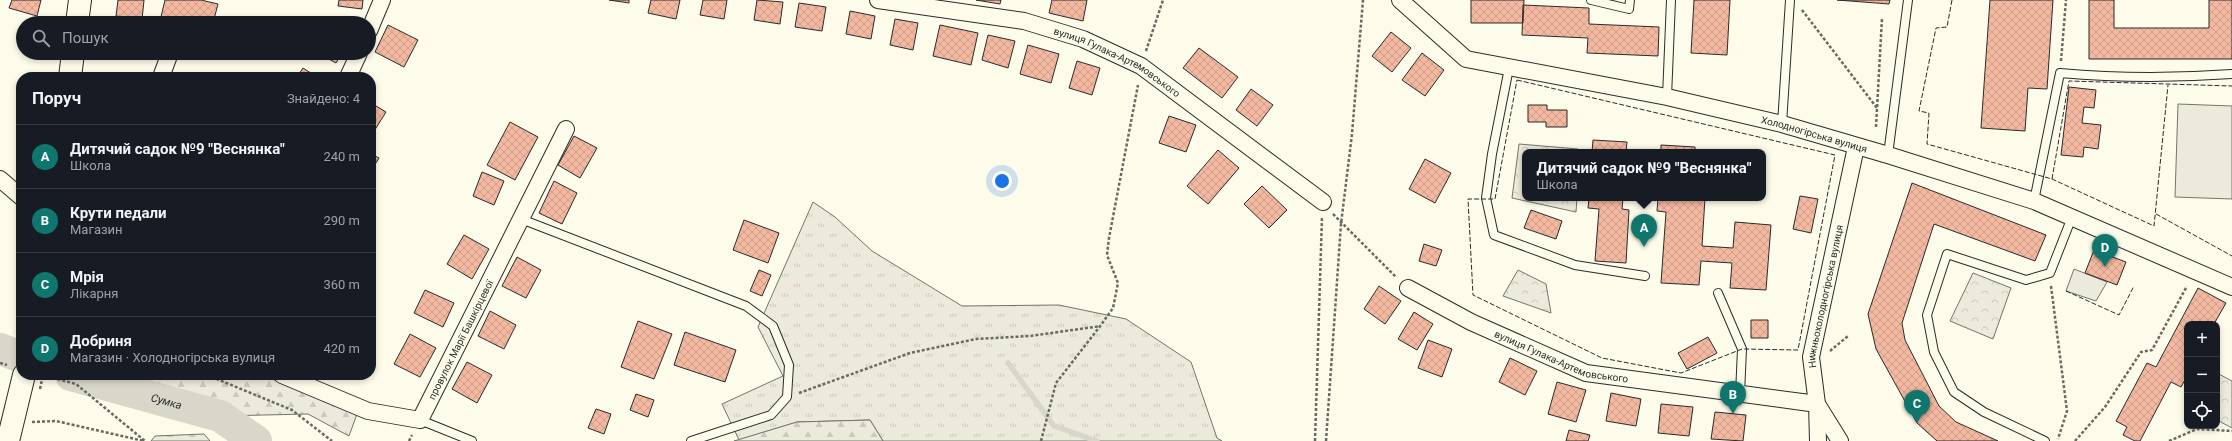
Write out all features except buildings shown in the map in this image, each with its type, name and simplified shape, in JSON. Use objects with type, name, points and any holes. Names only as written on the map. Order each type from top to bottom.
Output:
[{"type":"main road","points":[[78,16],[80,0]]},
{"type":"main road","points":[[71,72],[72,60]]},
{"type":"main road","points":[[8,441],[29,383]]},
{"type":"street","points":[[375,16],[382,0]]},
{"type":"street","name":"вулиця Гулака-Артемовського","points":[[878,0],[1024,20],[1083,39],[1141,66],[1322,202]]},
{"type":"street","name":"Холодногірська вулиця","points":[[1400,0],[1466,59],[1667,97],[1782,124],[1856,147],[1888,155],[2034,202],[2072,217],[2232,287]]},
{"type":"street","points":[[163,72],[167,60]]},
{"type":"street","points":[[350,72],[356,60]]},
{"type":"street","name":"провулок Марії Башкірцевої","points":[[420,420],[566,129]]},
{"type":"street","name":"Нижньохолодногірська вулиця","points":[[1840,441],[1817,404],[1811,357],[1856,147]]},
{"type":"street","points":[[0,179],[16,193]]},
{"type":"street","name":"вулиця Гулака-Артемовського","points":[[1408,288],[1471,322],[1586,373],[1817,404]]},
{"type":"street","points":[[294,380],[368,411],[420,420]]},
{"type":"street","points":[[1817,404],[1818,441]]},
{"type":"lane","points":[[1591,0],[1630,9],[1630,0]]},
{"type":"lane","points":[[1667,97],[1671,0]]},
{"type":"lane","points":[[1782,124],[1790,0]]},
{"type":"lane","points":[[1888,155],[1908,0]]},
{"type":"lane","points":[[1509,68],[1492,154],[1486,198],[1494,235],[1575,265],[1645,276]]},
{"type":"lane","points":[[2034,202],[2060,73],[2101,76],[2191,77],[2232,74]]},
{"type":"lane","points":[[2045,441],[1984,412],[1954,392],[1934,352],[1927,315],[1947,254],[2026,280],[2050,273],[2072,217]]},
{"type":"lane","points":[[521,219],[746,306],[773,326],[789,365],[787,397],[771,415],[691,441]]},
{"type":"lane","points":[[1718,293],[1742,349],[1740,394]]},
{"type":"lane","points":[[420,420],[472,441]]},
{"type":"path","points":[[1042,441],[1056,383],[1101,325],[1112,308],[1118,283],[1108,255],[1109,244],[1141,66],[1163,0]]},
{"type":"path","points":[[1326,441],[1342,224],[1352,134],[1363,0]]},
{"type":"path","points":[[2060,73],[2066,0]]},
{"type":"path","points":[[1800,6],[1877,108]]},
{"type":"path","points":[[1876,127],[1882,18]]},
{"type":"path","points":[[1314,441],[1322,202]]},
{"type":"path","points":[[1342,224],[1408,288]]},
{"type":"path","points":[[2075,441],[2105,406],[2141,352],[2152,350],[2195,271]]},
{"type":"path","points":[[2050,273],[2067,411],[2058,441]]},
{"type":"path","points":[[787,397],[910,353],[976,339],[1030,336],[1101,325]]},
{"type":"path","points":[[1827,352],[1848,336]]},
{"type":"path","points":[[61,380],[76,384],[145,441]]},
{"type":"path","points":[[219,380],[292,410],[332,441]]},
{"type":"path","points":[[31,422],[56,421],[145,441]]},
{"type":"path","points":[[2169,441],[2197,429],[2232,431]]},
{"type":"green space","points":[[2178,104],[2232,106],[2232,199],[2175,197]]},
{"type":"green space","points":[[1519,144],[1578,149],[1522,149],[1522,200],[1512,198]]},
{"type":"green space","points":[[1526,201],[1577,201],[1576,212]]},
{"type":"green space","points":[[813,202],[835,217],[872,251],[962,306],[1059,305],[1126,319],[1191,362],[1217,438],[1222,441],[883,441],[870,420],[797,422],[739,440],[722,404],[783,376],[758,327]]},
{"type":"green space","points":[[1518,270],[1546,284],[1551,313],[1503,296]]},
{"type":"green space","points":[[1973,273],[2011,288],[1993,339],[1950,321]]},
{"type":"green space","points":[[2220,375],[2232,381],[2232,428],[2220,422]]},
{"type":"green space","points":[[89,380],[275,380],[357,414],[349,436],[308,414],[220,416]]},
{"type":"green space","points":[[870,420],[883,441],[734,441],[797,422]]},
{"type":"green space","points":[[204,434],[210,441],[151,441],[155,436]]},
{"type":"shaded area","points":[[2074,269],[2107,282],[2096,301],[2066,291]]},
{"type":"waterway","name":"Сумка","points":[[0,349],[16,355]]},
{"type":"waterway","points":[[1008,363],[1054,426],[1097,441]]},
{"type":"waterway","name":"Сумка","points":[[89,380],[220,416],[256,441]]},
{"type":"fence","points":[[1952,0],[1947,27],[1936,28],[1919,111],[1929,113],[1927,144],[2052,179],[2154,226],[2168,85]]},
{"type":"fence","points":[[1517,80],[1835,155],[1798,350],[1742,349],[1681,373],[1602,358],[1473,295],[1468,199],[1495,199],[1517,80]]},
{"type":"fence","points":[[2052,179],[2069,81],[2232,86]]},
{"type":"fence","points":[[2156,214],[2232,256]]},
{"type":"fence","points":[[2066,291],[2119,315],[2134,286]]},
{"type":"place","name":"Дитячий садок №9 \"Веснянка\"","points":[[1644,247]]},
{"type":"place","name":"Добриня","points":[[2105,267]]},
{"type":"place","name":"Крути педали","points":[[1733,414]]},
{"type":"place","name":"Мрія","points":[[1917,423]]}]
